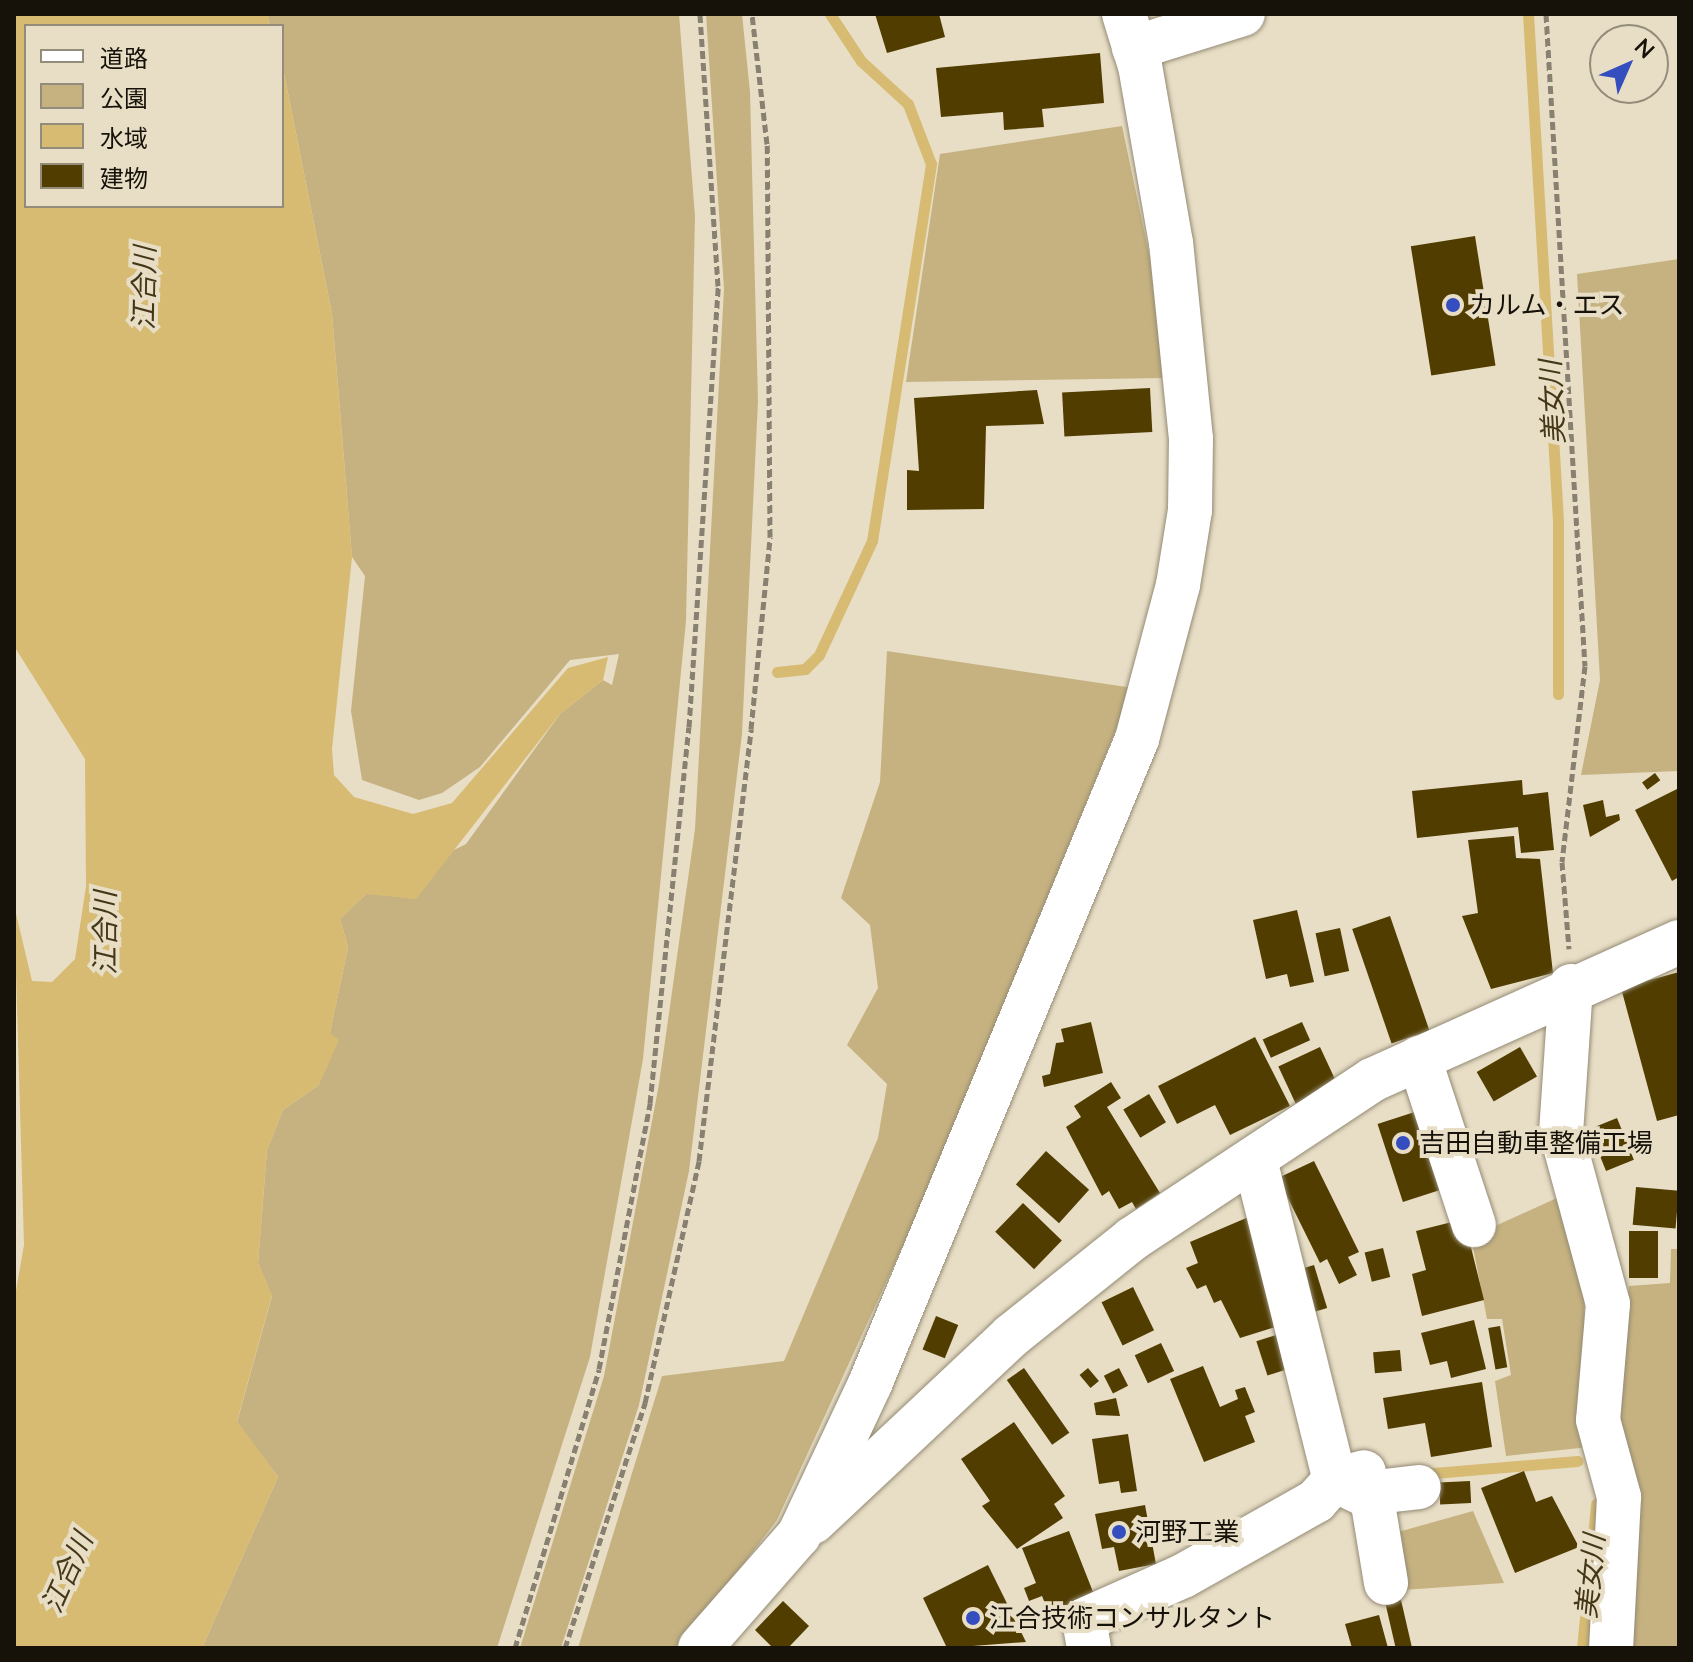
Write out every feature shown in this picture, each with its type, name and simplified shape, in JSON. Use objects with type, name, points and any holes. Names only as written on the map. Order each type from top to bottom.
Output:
[{"type":"street","points":[[799,1535],[1071,909],[1137,739],[1178,585],[1190,510],[1191,439],[1171,243],[1129,31],[1243,14]]},
{"type":"street","points":[[700,1648],[799,1535],[1011,1336],[1132,1239],[1372,1080],[1571,986],[1679,942]]},
{"type":"street","points":[[1571,986],[1561,1131],[1608,1304],[1598,1420],[1619,1497],[1611,1648]]},
{"type":"street","points":[[1419,1058],[1474,1225]]},
{"type":"street","points":[[1255,1160],[1360,1481],[1386,1583]]},
{"type":"street","points":[[1089,1648],[1084,1620],[1183,1576],[1316,1501],[1360,1481],[1419,1487]]},
{"type":"path","points":[[515,1648],[599,1369],[650,1103],[689,727],[718,286],[700,14]]},
{"type":"path","points":[[565,1648],[645,1403],[699,1161],[751,729],[770,537],[767,144],[752,14]]},
{"type":"path","points":[[1546,14],[1585,666],[1562,862],[1571,986]]},
{"type":"green space","points":[[267,14],[679,14],[695,216],[686,621],[643,1059],[590,1357],[497,1648],[202,1648],[278,1477],[237,1422],[272,1296],[258,1263],[267,1150],[283,1110],[319,1085],[348,947],[340,919],[366,894],[466,844],[560,714],[603,680],[612,685],[619,654],[570,660],[480,767],[442,793],[419,800],[362,780],[351,711],[365,576],[352,557],[332,314],[284,73],[284,24],[270,24]]},
{"type":"green space","points":[[706,14],[742,14],[750,92],[758,401],[742,734],[689,1171],[639,1405],[561,1648],[520,1648],[604,1376],[659,1084],[695,829],[724,289]]},
{"type":"green space","points":[[1122,126],[1150,259],[1165,378],[906,382],[940,154]]},
{"type":"green space","points":[[1679,259],[1679,771],[1581,775],[1600,680],[1577,274]]},
{"type":"green space","points":[[887,651],[1133,688],[922,1204],[777,1520],[679,1648],[578,1648],[662,1376],[784,1361],[878,1138],[887,1084],[847,1045],[878,988],[870,925],[841,898],[880,782]]},
{"type":"green space","points":[[1559,1197],[1583,1271],[1589,1447],[1506,1456],[1495,1381],[1511,1375],[1502,1319],[1487,1319],[1471,1237]]},
{"type":"green space","points":[[1671,1249],[1679,1249],[1679,1648],[1629,1648],[1612,1430],[1629,1286],[1670,1283]]},
{"type":"green space","points":[[1473,1511],[1504,1583],[1403,1590],[1391,1534]]},
{"type":"water","name":"江合川","points":[[14,14],[267,14],[270,24],[24,24],[24,208],[284,208],[284,73],[332,314],[352,557],[332,749],[334,775],[354,797],[413,814],[452,803],[568,668],[608,657],[603,680],[560,714],[416,899],[366,894],[340,919],[348,947],[330,1033],[339,1040],[319,1085],[283,1110],[267,1150],[258,1263],[272,1295],[237,1421],[278,1477],[202,1648],[14,1648],[14,1302],[24,1245],[14,905],[32,981],[52,982],[75,959],[86,886],[85,759],[14,646]]},
{"type":"building","points":[[875,14],[939,14],[945,37],[887,53]]},
{"type":"building","points":[[1100,53],[1104,103],[1042,109],[1044,127],[1004,130],[1003,112],[941,117],[936,68]]},
{"type":"building","name":"カルム・エス","points":[[1475,236],[1495,365],[1431,376],[1411,246]]},
{"type":"building","points":[[1150,388],[1152,432],[1064,437],[1062,393]]},
{"type":"building","points":[[1037,390],[1044,424],[986,426],[984,509],[907,510],[907,470],[919,471],[914,398]]},
{"type":"building","points":[[1655,773],[1660,780],[1647,790],[1642,782]]},
{"type":"building","points":[[1522,780],[1523,795],[1548,792],[1554,850],[1521,853],[1518,827],[1417,838],[1412,791]]},
{"type":"building","points":[[1679,788],[1679,877],[1672,881],[1635,810]]},
{"type":"building","points":[[1603,800],[1606,817],[1619,814],[1620,820],[1590,837],[1583,805]]},
{"type":"building","points":[[1514,836],[1516,858],[1540,859],[1553,973],[1491,989],[1462,916],[1478,913],[1468,840]]},
{"type":"building","points":[[1297,910],[1314,982],[1290,987],[1287,974],[1266,979],[1253,920]]},
{"type":"building","points":[[1390,916],[1429,1030],[1392,1043],[1352,929]]},
{"type":"building","points":[[1340,928],[1349,971],[1325,976],[1316,933]]},
{"type":"building","points":[[1679,972],[1679,1115],[1657,1121],[1621,988]]},
{"type":"building","points":[[1091,1022],[1103,1073],[1044,1087],[1042,1076],[1050,1074],[1056,1043],[1064,1042],[1061,1029]]},
{"type":"building","points":[[1302,1022],[1310,1040],[1271,1058],[1263,1039]]},
{"type":"building","points":[[1255,1037],[1290,1106],[1230,1135],[1215,1105],[1177,1124],[1158,1086]]},
{"type":"building","points":[[1320,1047],[1337,1084],[1296,1104],[1278,1066]]},
{"type":"building","points":[[1520,1047],[1537,1076],[1494,1101],[1477,1072]]},
{"type":"building","points":[[1111,1082],[1121,1098],[1107,1107],[1160,1193],[1136,1209],[1132,1202],[1119,1209],[1109,1191],[1102,1196],[1066,1127],[1081,1117],[1074,1106]]},
{"type":"building","points":[[1149,1094],[1166,1122],[1140,1138],[1123,1109]]},
{"type":"building","points":[[1427,1108],[1452,1186],[1403,1202],[1378,1124]]},
{"type":"building","points":[[1617,1118],[1634,1160],[1606,1171],[1589,1129]]},
{"type":"building","points":[[1046,1151],[1089,1190],[1059,1223],[1016,1184]]},
{"type":"building","points":[[1314,1161],[1359,1252],[1348,1257],[1357,1275],[1339,1284],[1327,1259],[1320,1263],[1278,1178]]},
{"type":"building","points":[[1636,1187],[1679,1191],[1676,1229],[1633,1225]]},
{"type":"building","points":[[1023,1203],[1062,1241],[1034,1269],[995,1232]]},
{"type":"building","points":[[1251,1216],[1285,1324],[1240,1338],[1221,1300],[1214,1303],[1206,1285],[1197,1289],[1186,1268],[1198,1263],[1190,1242]]},
{"type":"building","points":[[1464,1219],[1484,1300],[1422,1316],[1412,1274],[1426,1270],[1416,1231]]},
{"type":"building","points":[[1629,1231],[1658,1231],[1658,1278],[1629,1278]]},
{"type":"building","points":[[1383,1248],[1390,1277],[1372,1282],[1365,1253]]},
{"type":"building","points":[[1314,1265],[1327,1308],[1309,1314],[1296,1271]]},
{"type":"building","points":[[1133,1287],[1154,1330],[1123,1345],[1102,1302]]},
{"type":"building","points":[[936,1316],[958,1325],[945,1358],[923,1349]]},
{"type":"building","points":[[1474,1320],[1486,1369],[1451,1378],[1447,1361],[1430,1365],[1421,1333]]},
{"type":"building","points":[[1500,1326],[1507,1367],[1495,1369],[1488,1328]]},
{"type":"building","points":[[1282,1333],[1293,1367],[1267,1376],[1256,1341]]},
{"type":"building","points":[[1161,1343],[1174,1371],[1148,1383],[1135,1355]]},
{"type":"building","points":[[1400,1350],[1402,1371],[1375,1373],[1373,1352]]},
{"type":"building","points":[[1203,1366],[1220,1407],[1238,1399],[1235,1390],[1245,1387],[1255,1412],[1245,1416],[1255,1442],[1204,1462],[1170,1379]]},
{"type":"building","points":[[1024,1368],[1069,1433],[1052,1445],[1007,1380]]},
{"type":"building","points":[[1088,1368],[1099,1381],[1091,1388],[1080,1375]]},
{"type":"building","points":[[1119,1368],[1128,1386],[1113,1394],[1104,1376]]},
{"type":"building","points":[[1482,1382],[1492,1447],[1431,1457],[1425,1423],[1388,1429],[1383,1398]]},
{"type":"building","points":[[1116,1398],[1120,1416],[1096,1415],[1094,1403]]},
{"type":"building","points":[[1014,1422],[1065,1496],[1054,1504],[1063,1518],[1017,1549],[982,1506],[990,1501],[961,1459]]},
{"type":"building","points":[[1128,1434],[1137,1491],[1121,1493],[1119,1481],[1099,1484],[1092,1439]]},
{"type":"building","points":[[1524,1471],[1536,1502],[1552,1496],[1579,1547],[1515,1573],[1481,1488]]},
{"type":"building","points":[[1470,1481],[1471,1503],[1440,1505],[1439,1483]]},
{"type":"building","points":[[1145,1505],[1156,1564],[1119,1571],[1114,1547],[1102,1549],[1095,1514]]},
{"type":"building","points":[[1069,1531],[1097,1602],[1048,1611],[1042,1596],[1029,1601],[1024,1588],[1036,1583],[1022,1548]]},
{"type":"building","points":[[988,1565],[1026,1642],[947,1648],[923,1598]]},
{"type":"building","points":[[1401,1600],[1412,1648],[1396,1648],[1385,1604]]},
{"type":"building","points":[[783,1601],[809,1626],[788,1648],[773,1648],[755,1630]]},
{"type":"building","points":[[1379,1615],[1388,1648],[1352,1648],[1345,1624]]},
{"type":"waterway","points":[[777,672],[805,669],[819,655],[872,541],[931,164],[908,104],[861,61],[830,14]]},
{"type":"waterway","name":"美女川","points":[[1528,14],[1558,521],[1558,694]]},
{"type":"waterway","points":[[1422,1474],[1577,1461]]},
{"type":"waterway","name":"美女川","points":[[1582,1648],[1596,1504]]},
{"type":"place","name":"カルム・エス","points":[[1453,305]]},
{"type":"place","name":"吉田自動車整備工場","points":[[1403,1143]]},
{"type":"place","name":"河野工業","points":[[1119,1532]]},
{"type":"place","name":"江合技術コンサルタント","points":[[973,1618]]}]
